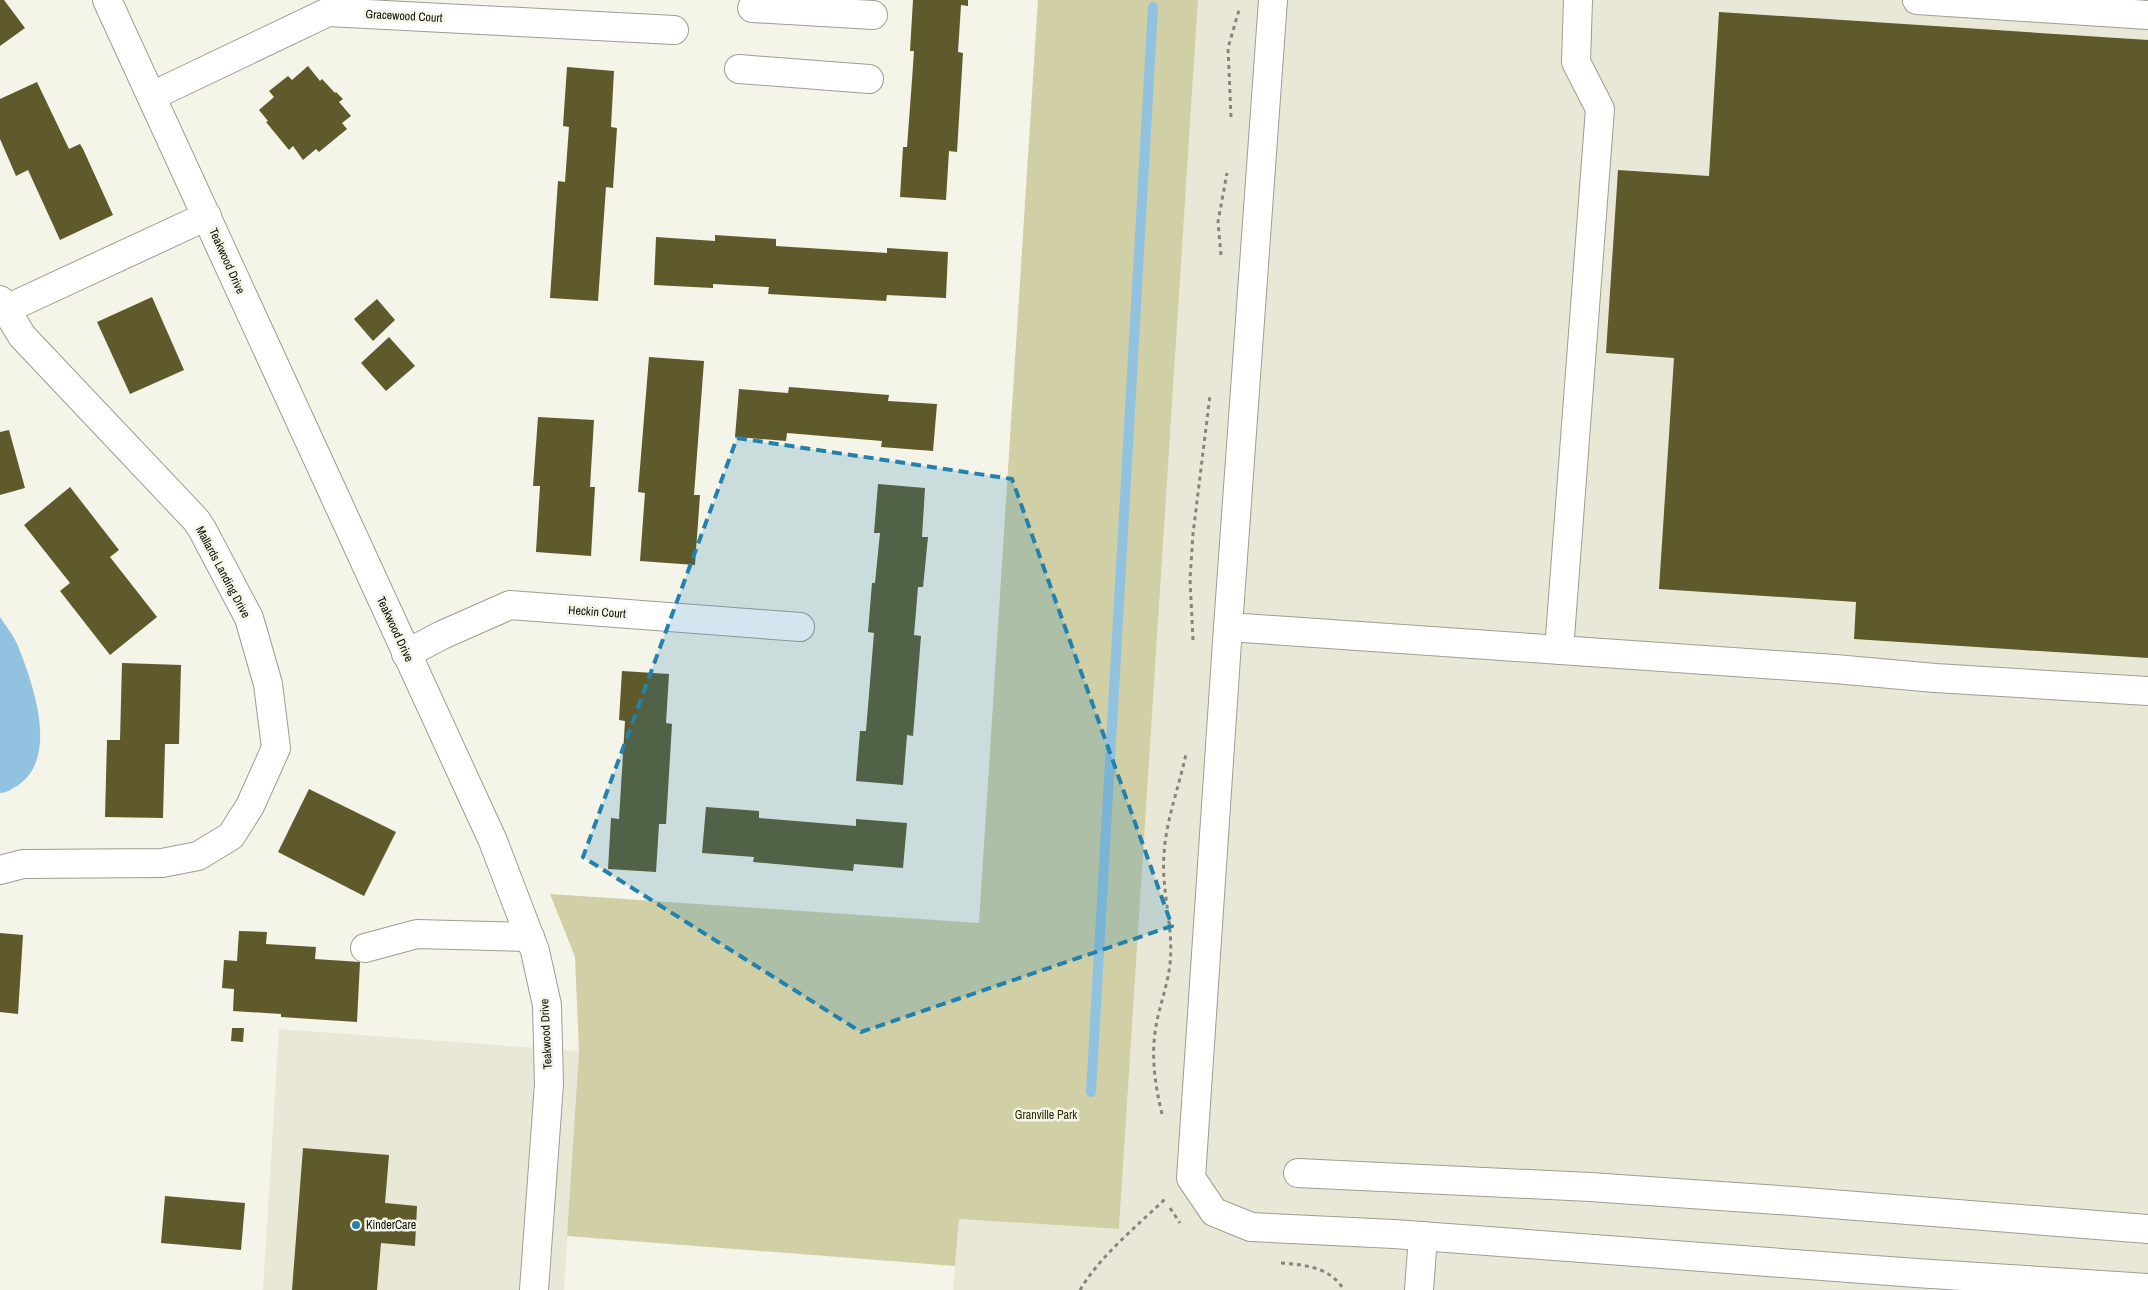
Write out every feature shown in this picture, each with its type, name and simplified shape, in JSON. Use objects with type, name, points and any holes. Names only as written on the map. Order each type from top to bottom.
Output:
[{"type":"street","name":"Teakwood Drive","points":[[108,0],[493,841],[535,951],[546,1005],[548,1084],[534,1290]]},
{"type":"street","points":[[1273,0],[1191,1178],[1214,1212],[1251,1227],[1423,1236],[1916,1282],[2148,1288]]},
{"type":"street","points":[[1559,650],[1600,109],[1576,62],[1578,0]]},
{"type":"street","points":[[1917,0],[2148,16]]},
{"type":"street","points":[[752,8],[873,15]]},
{"type":"street","name":"Gracewood Court","points":[[152,96],[328,12],[674,30]]},
{"type":"street","points":[[739,70],[869,79]]},
{"type":"street","name":"Mallards Landing Drive","points":[[0,870],[22,864],[162,863],[198,856],[232,836],[250,806],[276,748],[268,684],[249,618],[202,529],[196,520],[22,336],[1,308],[207,216]]},
{"type":"street","name":"Heckin Court","points":[[406,654],[442,635],[510,605],[800,627]]},
{"type":"street","points":[[1228,627],[1825,668],[1935,678],[2148,691]]},
{"type":"street","points":[[365,948],[417,934],[530,937]]},
{"type":"street","points":[[1298,1173],[1590,1187],[2148,1229]]},
{"type":"street","points":[[1419,1290],[1423,1236]]},
{"type":"path","points":[[1231,120],[1228,48],[1242,2]]},
{"type":"path","points":[[1222,264],[1218,222],[1228,166]]},
{"type":"path","points":[[1193,648],[1190,580],[1193,534],[1211,389]]},
{"type":"path","points":[[1164,1121],[1153,1065],[1155,1035],[1170,964],[1170,922],[1164,885],[1164,854],[1167,828],[1186,752]]},
{"type":"path","points":[[1080,1290],[1104,1258],[1166,1199],[1163,1192]]},
{"type":"highlighted area","points":[[737,438],[1012,479],[1172,926],[861,1032],[583,857]]},
{"type":"shaded area","points":[[1198,0],[2148,0],[2148,1290],[953,1290],[959,1219],[1119,1229]]},
{"type":"shaded area","points":[[279,1029],[579,1051],[564,1290],[263,1290]]},
{"type":"green space","name":"Granville Park","points":[[1038,0],[1198,0],[1119,1229],[959,1219],[955,1266],[567,1236],[579,1051],[575,957],[550,894],[979,923]]},
{"type":"water","points":[[0,617],[16,642],[30,680],[36,700],[40,739],[37,758],[30,774],[17,786],[7,792],[0,793]]},
{"type":"building","points":[[0,0],[4,0],[25,28],[0,46]]},
{"type":"building","points":[[913,0],[968,0],[968,6],[961,5],[958,52],[963,53],[957,152],[949,151],[946,200],[900,197],[903,147],[907,147],[914,51],[910,51]]},
{"type":"building","points":[[1719,12],[2148,40],[2148,658],[1854,639],[1856,602],[1659,589],[1674,358],[1606,353],[1618,170],[1709,176]]},
{"type":"building","points":[[308,66],[320,81],[322,79],[343,99],[339,102],[351,116],[342,123],[347,129],[319,152],[316,149],[303,160],[293,146],[289,150],[266,122],[268,121],[259,110],[274,97],[269,91],[288,76],[292,80]]},
{"type":"building","points":[[567,67],[614,71],[611,127],[617,128],[613,188],[606,187],[598,301],[550,298],[558,181],[565,182],[569,127],[563,126]]},
{"type":"building","points":[[37,82],[69,149],[80,144],[83,149],[113,215],[60,240],[28,170],[16,176],[0,139],[0,99]]},
{"type":"building","points":[[715,235],[776,239],[776,246],[887,253],[887,248],[948,252],[946,298],[887,295],[886,301],[768,294],[769,287],[713,284],[713,288],[654,285],[656,237],[715,241]]},
{"type":"building","points":[[152,297],[184,370],[130,394],[97,322]]},
{"type":"building","points":[[377,299],[395,320],[373,341],[354,319]]},
{"type":"building","points":[[389,337],[415,366],[386,391],[361,363]]},
{"type":"building","points":[[649,357],[704,361],[694,495],[700,495],[695,565],[640,561],[645,493],[638,492]]},
{"type":"building","points":[[789,387],[889,395],[888,401],[937,404],[933,451],[881,447],[882,441],[787,433],[786,441],[735,437],[739,389],[788,393]]},
{"type":"building","points":[[538,417],[594,420],[590,487],[595,487],[591,556],[536,552],[540,486],[533,486]]},
{"type":"building","points":[[9,430],[25,488],[0,495],[0,432]]},
{"type":"building","points":[[878,484],[925,488],[922,537],[928,537],[923,587],[918,587],[914,635],[921,636],[913,736],[907,735],[903,785],[856,781],[860,731],[866,731],[874,633],[868,632],[872,583],[875,583],[880,533],[874,533]]},
{"type":"building","points":[[70,487],[119,550],[110,557],[157,617],[110,655],[60,591],[70,583],[24,525]]},
{"type":"building","points":[[122,663],[181,665],[179,744],[165,744],[163,818],[105,817],[107,740],[120,740]]},
{"type":"building","points":[[622,671],[669,674],[666,723],[672,724],[666,824],[659,824],[656,872],[608,869],[611,818],[619,819],[625,721],[619,720]]},
{"type":"building","points":[[309,789],[396,832],[364,896],[278,852]]},
{"type":"building","points":[[706,807],[759,811],[759,818],[856,826],[856,819],[907,823],[903,868],[854,864],[853,871],[753,862],[754,857],[702,853]]},
{"type":"building","points":[[239,931],[267,932],[266,944],[316,947],[315,959],[360,962],[357,1022],[281,1017],[281,1014],[233,1011],[234,989],[222,988],[224,960],[237,961]]},
{"type":"building","points":[[0,933],[23,935],[18,1014],[0,1012]]},
{"type":"building","points":[[232,1028],[244,1028],[243,1042],[231,1041]]},
{"type":"building","name":"KinderCare","points":[[303,1148],[389,1155],[385,1203],[417,1206],[415,1246],[381,1243],[377,1290],[292,1290]]},
{"type":"building","points":[[165,1196],[245,1203],[241,1250],[161,1243]]},
{"type":"waterway","points":[[1091,1092],[1153,7]]},
{"type":"place","name":"KinderCare","points":[[356,1225]]}]
